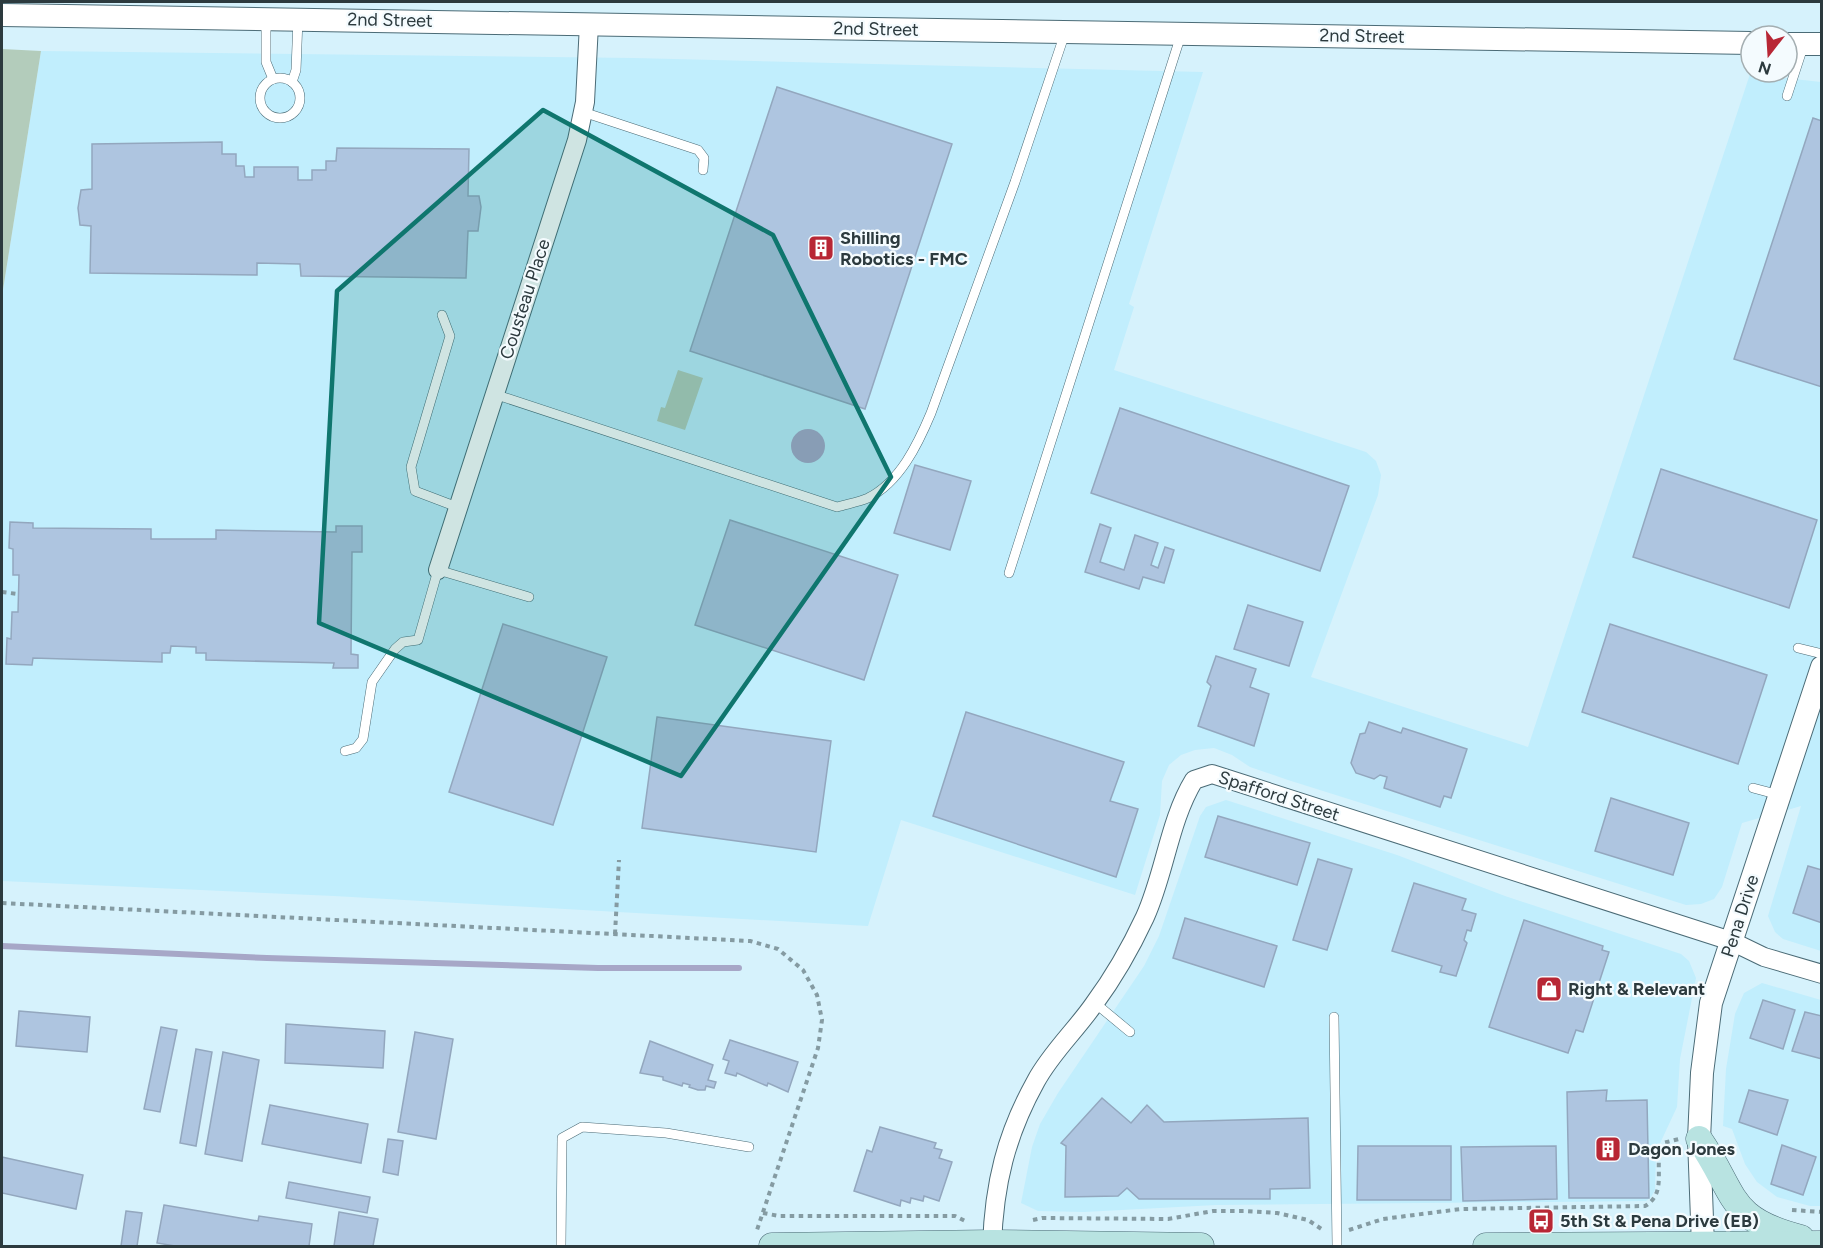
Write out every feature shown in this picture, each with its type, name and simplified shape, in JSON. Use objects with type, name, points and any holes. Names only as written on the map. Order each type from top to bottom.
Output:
[{"type":"main road","points":[[1687,1139],[1716,1164],[1731,1198],[1744,1213],[1760,1224],[1780,1233],[1821,1243]]},
{"type":"main road","points":[[764,1239],[992,1245],[1201,1246]]},
{"type":"main road","points":[[1486,1246],[1702,1246],[1821,1243]]},
{"type":"street","name":"2nd Street","points":[[2,15],[1739,43]]},
{"type":"street","name":"Cousteau Place","points":[[438,570],[578,140],[583,112],[589,24]]},
{"type":"street","name":"Pena Drive","points":[[1702,1246],[1687,1139],[1702,1073],[1711,1003],[1821,667]]},
{"type":"street","name":"Spafford Street","points":[[992,1245],[998,1173],[1010,1136],[1037,1079],[1095,1003],[1125,956],[1145,916],[1161,875],[1183,798],[1194,780],[1212,774],[1731,941],[1764,957],[1821,974]]},
{"type":"lane","points":[[267,18],[266,62],[273,79]]},
{"type":"lane","points":[[292,81],[296,70],[298,19]]},
{"type":"lane","points":[[494,394],[837,507],[868,497],[893,477],[916,448],[931,413],[1020,170],[1065,33]]},
{"type":"lane","points":[[1009,573],[1181,33]]},
{"type":"lane","points":[[1787,96],[1804,44]]},
{"type":"lane","points":[[282,78],[292,81],[299,89],[300,102],[293,114],[280,118],[268,114],[261,104],[261,91],[273,79],[282,78]]},
{"type":"lane","points":[[583,112],[698,150],[704,158],[703,170]]},
{"type":"lane","points":[[442,315],[450,336],[411,467],[415,491],[457,507]]},
{"type":"lane","points":[[345,751],[356,748],[363,739],[372,682],[395,648],[403,642],[418,640],[438,570],[529,597]]},
{"type":"lane","points":[[1798,648],[1821,667]]},
{"type":"lane","points":[[1753,788],[1779,795]]},
{"type":"lane","points":[[1095,1003],[1130,1032]]},
{"type":"lane","points":[[1334,1017],[1336,1246]]},
{"type":"lane","points":[[561,1246],[562,1138],[582,1127],[666,1133],[748,1147]]},
{"type":"path","points":[[2,592],[18,594]]},
{"type":"path","points":[[615,934],[619,860]]},
{"type":"path","points":[[2,903],[750,941],[778,949],[803,970],[817,995],[822,1020],[818,1048],[763,1213],[764,1239]]},
{"type":"path","points":[[1028,1222],[1042,1218],[1168,1219],[1213,1211],[1244,1211],[1308,1220],[1320,1230],[1336,1231],[1353,1230],[1383,1219],[1461,1209],[1645,1206],[1653,1201],[1658,1191],[1659,1151],[1663,1143],[1687,1139]]},
{"type":"path","points":[[1783,1207],[1821,1212]]},
{"type":"path","points":[[763,1213],[778,1216],[955,1216],[965,1221]]},
{"type":"highlighted area","points":[[543,110],[773,235],[891,477],[681,776],[319,623],[337,291]]},
{"type":"shaded area","points":[[41,51],[634,58],[1203,72],[1129,304],[1134,307],[1114,370],[1366,452],[1376,461],[1381,475],[1378,495],[1311,677],[1528,747],[1747,84],[1799,84],[1799,80],[1821,82],[1821,951],[1783,939],[1775,932],[1768,916],[1801,806],[1742,823],[1722,887],[1714,899],[1701,904],[1686,905],[1288,780],[1250,767],[1232,755],[1214,748],[1195,750],[1181,755],[1169,765],[1162,781],[1160,815],[1135,895],[901,820],[868,926],[334,896],[2,881],[2,296]]},
{"type":"shaded area","points":[[808,429],[820,434],[825,446],[820,458],[808,463],[796,458],[791,446],[796,434]]},
{"type":"shaded area","points":[[1226,800],[1397,855],[1505,896],[1681,954],[1689,961],[1696,978],[1680,1059],[1677,1107],[1656,1152],[1655,1190],[1651,1197],[1646,1201],[1216,1205],[1084,1212],[1038,1211],[1021,1203],[1032,1147],[1040,1124],[1058,1093],[1144,966],[1159,936],[1200,816],[1206,807]]},
{"type":"shaded area","points":[[1762,983],[1821,1000],[1821,1206],[1810,1206],[1777,1197],[1757,1182],[1745,1164],[1732,1129],[1723,1126],[1726,1069],[1735,1014],[1744,993]]},
{"type":"green space","points":[[2,49],[41,51],[2,296]]},
{"type":"green space","points":[[678,370],[703,378],[685,430],[657,421],[661,407],[665,408]]},
{"type":"building","name":"Shilling Robotics - FMC","points":[[777,87],[952,144],[865,409],[690,351]]},
{"type":"building","points":[[1813,118],[1822,121],[1822,387],[1734,359]]},
{"type":"building","points":[[222,142],[222,154],[236,154],[236,166],[244,166],[245,177],[254,177],[254,167],[298,167],[298,180],[312,180],[312,170],[326,170],[326,161],[336,161],[337,148],[469,149],[468,196],[479,196],[481,207],[478,231],[468,231],[466,278],[301,276],[300,264],[257,263],[257,275],[90,273],[91,226],[80,225],[78,208],[81,190],[92,189],[92,144]]},
{"type":"building","points":[[1120,408],[1349,486],[1320,571],[1091,493]]},
{"type":"building","points":[[915,465],[971,481],[950,550],[894,533]]},
{"type":"building","points":[[1661,469],[1817,520],[1789,608],[1633,557]]},
{"type":"building","points":[[730,520],[898,575],[864,680],[695,625]]},
{"type":"building","points":[[10,522],[33,523],[33,528],[151,529],[151,539],[216,539],[216,530],[336,532],[336,526],[362,526],[362,552],[352,552],[351,654],[358,655],[358,668],[333,668],[334,663],[206,660],[206,653],[196,653],[196,647],[171,646],[170,653],[162,653],[162,662],[33,658],[32,665],[6,664],[7,638],[11,639],[12,612],[18,612],[19,575],[13,575],[13,549],[9,548]]},
{"type":"building","points":[[1100,524],[1111,528],[1100,562],[1124,570],[1135,535],[1158,543],[1151,565],[1158,568],[1165,547],[1174,550],[1164,583],[1143,577],[1139,589],[1085,572]]},
{"type":"building","points":[[1248,605],[1303,622],[1289,666],[1234,649]]},
{"type":"building","points":[[503,624],[607,657],[553,825],[449,792]]},
{"type":"building","points":[[1610,624],[1767,675],[1738,764],[1582,712]]},
{"type":"building","points":[[1216,656],[1256,669],[1250,687],[1269,694],[1254,746],[1198,726],[1211,686],[1207,682]]},
{"type":"building","points":[[966,712],[1124,762],[1110,801],[1138,809],[1116,877],[933,816]]},
{"type":"building","points":[[657,717],[831,741],[816,852],[642,828]]},
{"type":"building","points":[[1369,722],[1401,733],[1403,728],[1467,749],[1451,798],[1444,796],[1440,807],[1384,788],[1387,777],[1380,775],[1374,779],[1356,773],[1351,763],[1360,734],[1365,733]]},
{"type":"building","points":[[1611,798],[1689,823],[1673,875],[1595,851]]},
{"type":"building","points":[[1218,816],[1310,843],[1297,885],[1205,857]]},
{"type":"building","points":[[1318,859],[1352,869],[1327,950],[1293,940]]},
{"type":"building","points":[[1808,866],[1822,870],[1822,923],[1793,913]]},
{"type":"building","points":[[1414,883],[1466,899],[1462,910],[1476,914],[1471,931],[1467,930],[1464,940],[1467,943],[1456,976],[1440,972],[1442,966],[1392,951]]},
{"type":"building","points":[[1185,918],[1277,946],[1264,987],[1173,958]]},
{"type":"building","name":"Right & Relevant","points":[[1524,920],[1603,946],[1602,950],[1609,952],[1583,1032],[1576,1030],[1568,1053],[1489,1027]]},
{"type":"building","points":[[1763,1000],[1795,1010],[1783,1049],[1750,1038]]},
{"type":"building","points":[[19,1011],[90,1017],[87,1052],[16,1046]]},
{"type":"building","points":[[1805,1012],[1822,1016],[1822,1059],[1792,1051]]},
{"type":"building","points":[[286,1024],[385,1031],[383,1068],[285,1063]]},
{"type":"building","points":[[161,1027],[177,1030],[160,1112],[144,1109]]},
{"type":"building","points":[[415,1032],[453,1039],[436,1139],[398,1132]]},
{"type":"building","points":[[730,1040],[798,1062],[788,1092],[737,1073],[736,1076],[725,1073],[729,1061],[723,1059]]},
{"type":"building","points":[[650,1041],[713,1065],[708,1080],[716,1082],[714,1088],[706,1086],[705,1090],[698,1090],[683,1083],[682,1086],[663,1080],[663,1077],[640,1073]]},
{"type":"building","points":[[196,1049],[212,1052],[196,1146],[180,1143]]},
{"type":"building","points":[[223,1052],[259,1060],[242,1161],[205,1154]]},
{"type":"building","name":"Dagon Jones","points":[[1607,1090],[1606,1101],[1647,1100],[1649,1198],[1569,1198],[1567,1092]]},
{"type":"building","points":[[1749,1090],[1788,1100],[1777,1135],[1739,1122]]},
{"type":"building","points":[[1102,1098],[1131,1123],[1147,1105],[1164,1122],[1308,1118],[1310,1188],[1270,1189],[1270,1199],[1139,1199],[1127,1188],[1118,1196],[1065,1197],[1066,1146],[1061,1143]]},
{"type":"building","points":[[270,1105],[368,1124],[361,1163],[262,1144]]},
{"type":"building","points":[[880,1127],[936,1143],[934,1148],[942,1150],[939,1158],[952,1162],[939,1201],[924,1196],[923,1201],[911,1198],[910,1203],[901,1200],[900,1206],[854,1191],[867,1150],[872,1152]]},
{"type":"building","points":[[388,1139],[403,1141],[398,1175],[383,1172]]},
{"type":"building","points":[[1782,1145],[1816,1157],[1803,1195],[1771,1184]]},
{"type":"building","points":[[1358,1146],[1451,1146],[1451,1200],[1357,1200]]},
{"type":"building","points":[[1556,1146],[1557,1199],[1463,1201],[1461,1147]]},
{"type":"building","points":[[2,1157],[83,1175],[76,1209],[2,1193]]},
{"type":"building","points":[[289,1182],[370,1197],[367,1213],[286,1198]]},
{"type":"building","points":[[164,1205],[258,1221],[259,1216],[312,1224],[309,1246],[175,1246],[157,1243]]},
{"type":"building","points":[[126,1211],[142,1213],[137,1246],[121,1246]]},
{"type":"building","points":[[339,1212],[378,1219],[373,1246],[334,1246]]},
{"type":"waterway","points":[[2,946],[267,958],[598,968],[739,968]]},
{"type":"place","name":"Shilling Robotics - FMC","points":[[821,248]]},
{"type":"place","name":"Right & Relevant","points":[[1549,989]]},
{"type":"place","name":"Dagon Jones","points":[[1608,1149]]},
{"type":"place","name":"5th St & Pena Drive (EB)","points":[[1541,1221]]}]
